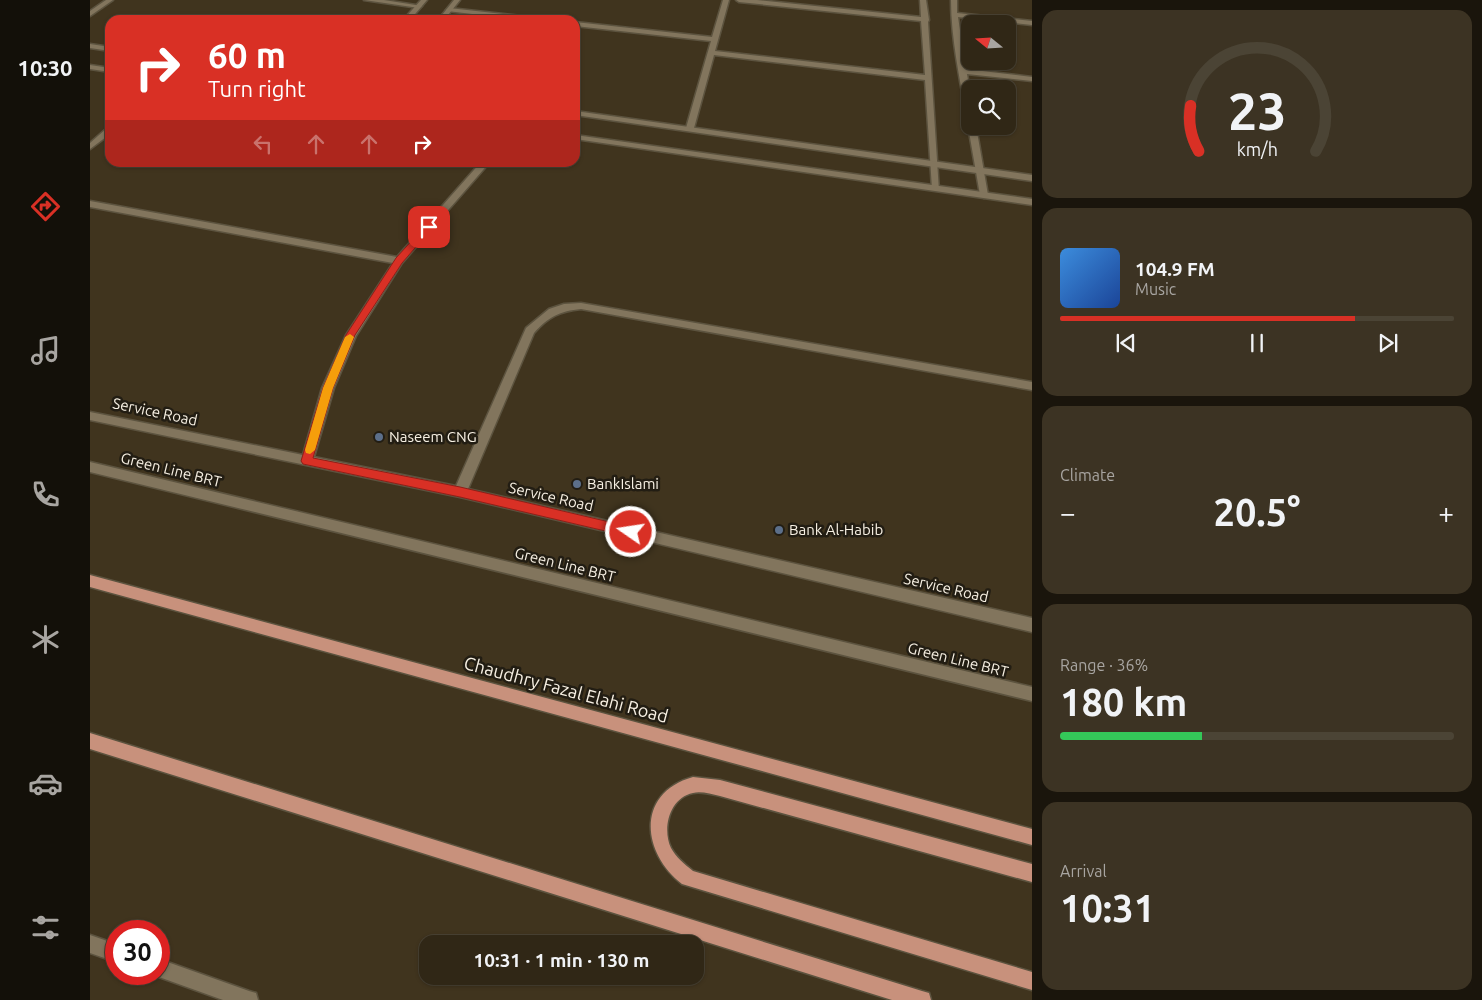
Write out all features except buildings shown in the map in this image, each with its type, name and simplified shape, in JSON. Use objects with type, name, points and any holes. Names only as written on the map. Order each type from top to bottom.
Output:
[{"type":"main road","name":"Chaudhry Fazal Elahi Road","points":[[90,581],[1032,837]]},
{"type":"main road","points":[[90,741],[922,1000]]},
{"type":"main road","points":[[1032,872],[706,785],[692,785],[679,789],[669,797],[662,810],[659,825],[660,840],[666,855],[675,868],[688,878],[1032,981]]},
{"type":"street","points":[[90,14],[110,0]]},
{"type":"street","points":[[367,0],[419,6]]},
{"type":"street","points":[[411,15],[424,0]]},
{"type":"street","points":[[445,15],[457,0]]},
{"type":"street","points":[[690,128],[726,0]]},
{"type":"street","points":[[739,0],[926,20]]},
{"type":"street","points":[[924,0],[936,189]]},
{"type":"street","points":[[954,0],[954,15],[964,80]]},
{"type":"street","points":[[449,10],[494,15]]},
{"type":"street","points":[[954,15],[1032,23]]},
{"type":"street","points":[[580,25],[716,40]]},
{"type":"street","points":[[90,46],[105,48]]},
{"type":"street","points":[[711,53],[928,78]]},
{"type":"street","points":[[90,67],[105,69]]},
{"type":"street","points":[[962,71],[1032,79]]},
{"type":"street","points":[[580,114],[1032,178]]},
{"type":"street","points":[[90,147],[105,134]]},
{"type":"street","points":[[974,135],[984,195]]},
{"type":"street","points":[[580,138],[1032,202]]},
{"type":"street","points":[[307,461],[328,388],[351,335],[399,260],[482,167]]},
{"type":"street","points":[[90,204],[399,260]]},
{"type":"street","points":[[460,492],[530,330],[545,314],[562,307],[581,306],[1032,386]]},
{"type":"street","name":"Service Road","points":[[90,416],[460,492],[1032,625]]},
{"type":"street","name":"Green Line BRT","points":[[90,467],[1032,694]]},
{"type":"street","points":[[90,944],[105,949]]},
{"type":"street","points":[[170,972],[249,1000]]},
{"type":"slow traffic","points":[[310,450],[328,388],[350,337]]},
{"type":"place","name":"Naseem CNG","points":[[379,437]]},
{"type":"place","name":"BankIslami","points":[[577,484]]},
{"type":"place","name":"Bank Al-Habib","points":[[779,530]]},
{"type":"route","points":[[429,227],[399,260],[351,335],[328,388],[307,461],[460,492],[631,532]]}]
